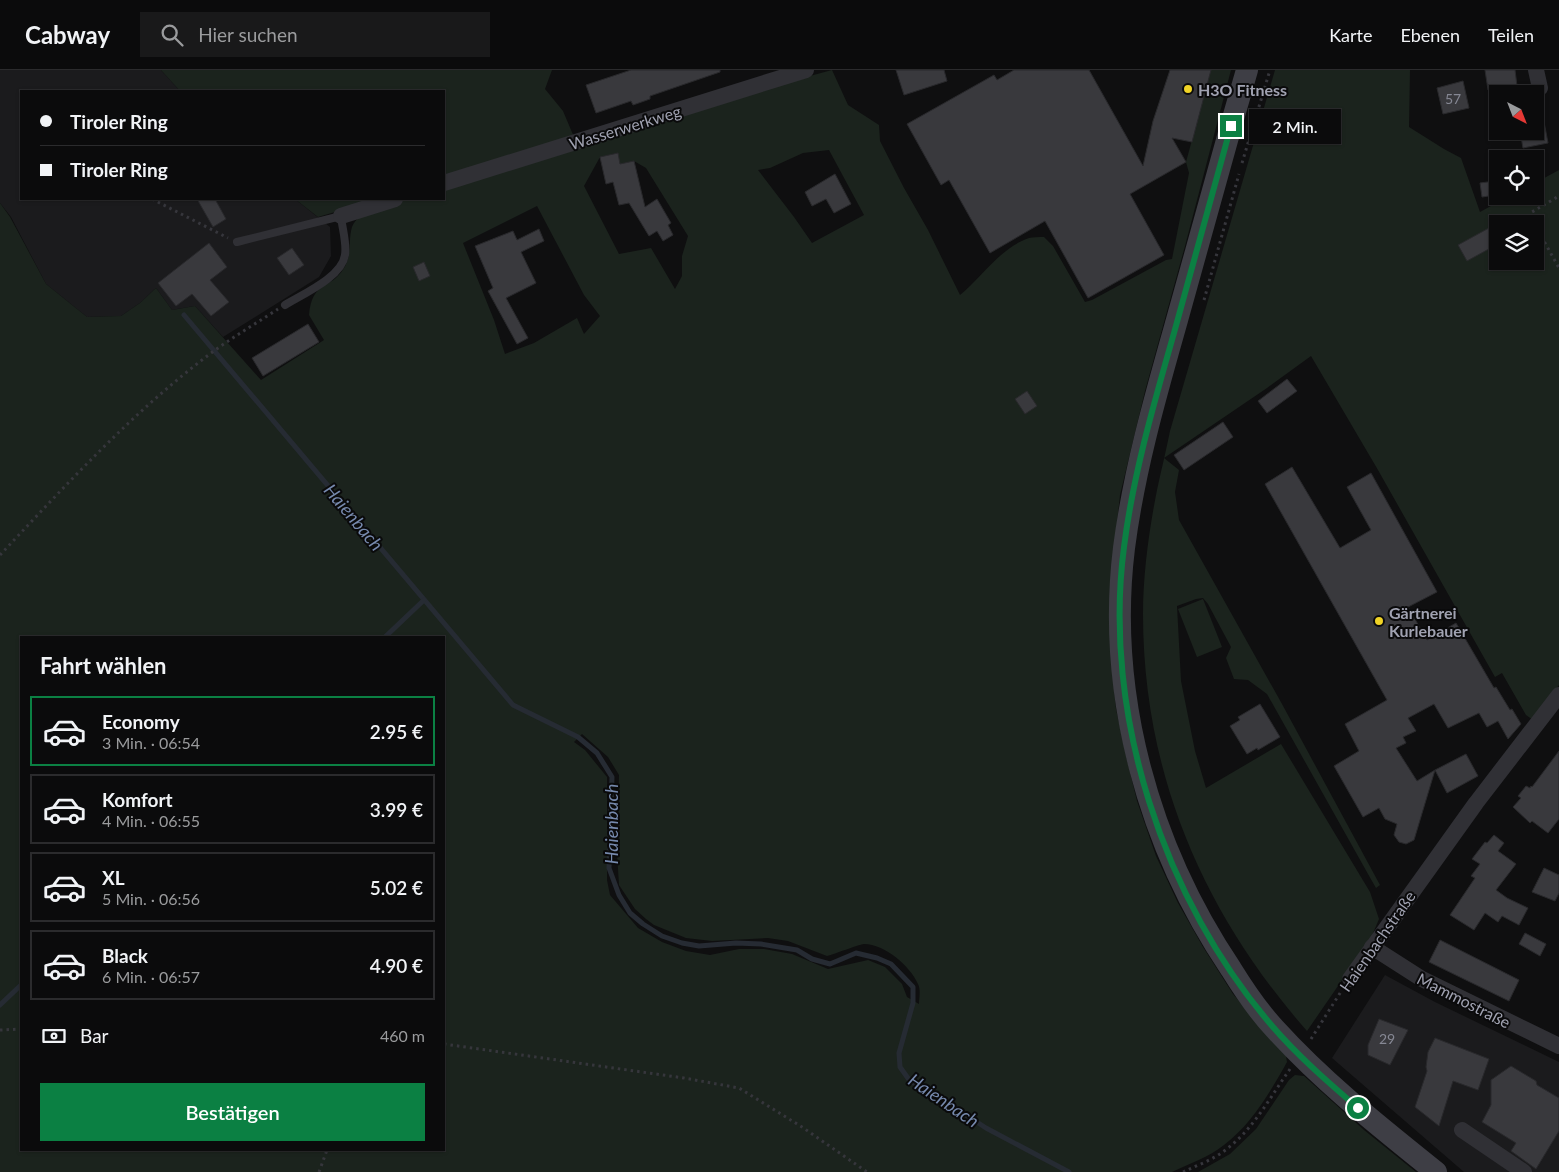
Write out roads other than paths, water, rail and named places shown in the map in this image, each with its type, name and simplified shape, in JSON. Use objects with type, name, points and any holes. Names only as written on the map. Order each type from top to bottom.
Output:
[{"type":"main road","points":[[1247,70],[1147,430],[1124,549],[1121,596],[1121,651],[1127,706],[1144,790],[1155,821],[1197,915],[1242,986],[1272,1026],[1304,1044],[1338,1090],[1436,1172]]},
{"type":"street","name":"Wasserwerkweg","points":[[445,184],[806,70]]},
{"type":"street","points":[[1536,70],[1539,85]]},
{"type":"street","points":[[341,216],[392,200]]},
{"type":"street","name":"Haienbachstraße","points":[[1350,979],[1476,802],[1559,695]]},
{"type":"street","name":"Mammostraße","points":[[1372,947],[1422,979],[1559,1046]]},
{"type":"street","points":[[1462,1130],[1524,1172]]},
{"type":"lane","points":[[237,242],[341,216],[345,254],[341,266],[334,275],[285,304]]},
{"type":"waterway","name":"Haienbach","points":[[184,315],[513,705],[578,737],[597,753],[612,777],[609,868],[619,895],[630,913],[662,936],[682,943],[699,946],[736,943],[761,944],[797,950],[812,959],[830,964],[856,953],[877,958],[891,964],[913,987],[913,1003],[899,1053],[900,1067],[910,1081],[931,1092],[986,1128],[1069,1172]]},
{"type":"waterway","points":[[386,636],[424,600]]},
{"type":"waterway","points":[[0,1005],[20,986]]},
{"type":"place","name":"H3O Fitness","points":[[1188,89]]},
{"type":"place","name":"Gärtnerei Kurlebauer","points":[[1379,621]]}]
